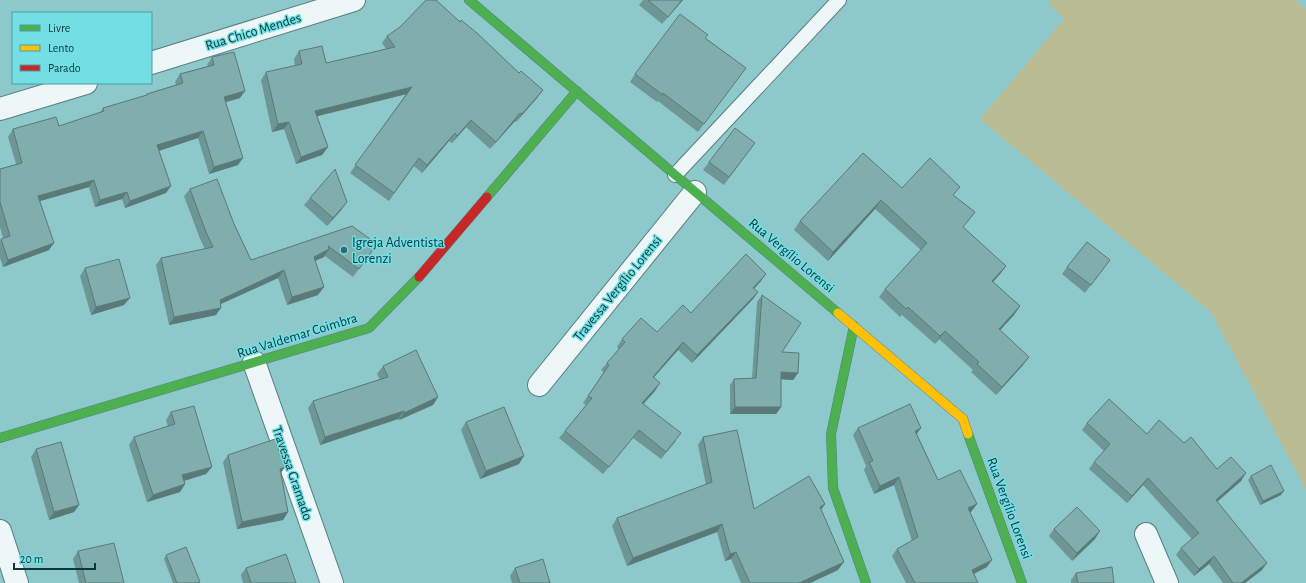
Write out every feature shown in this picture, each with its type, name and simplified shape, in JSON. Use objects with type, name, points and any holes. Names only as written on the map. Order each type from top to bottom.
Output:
[{"type":"street","name":"Rua Chico Mendes","points":[[152,63],[354,0]]},
{"type":"street","name":"Rua Vergílio Lorensi","points":[[469,0],[963,419],[1022,583]]},
{"type":"street","points":[[0,110],[83,84]]},
{"type":"street","name":"Rua Valdemar Coimbra","points":[[0,438],[369,328],[418,279],[577,91]]},
{"type":"street","name":"Travessa Vergílio Lorensi","points":[[538,385],[695,192]]},
{"type":"street","points":[[854,326],[831,434],[833,480],[834,488],[866,583]]},
{"type":"street","name":"Travessa Gramado","points":[[254,362],[332,583]]},
{"type":"street","points":[[0,531],[17,583]]},
{"type":"street","points":[[1146,534],[1167,583]]},
{"type":"lane","points":[[675,174],[839,0]]},
{"type":"green space","points":[[1052,0],[1296,0],[1306,10],[1306,490],[1211,312],[980,119],[1064,19],[1049,4]]},
{"type":"building","points":[[426,0],[436,0],[460,22],[461,20],[477,33],[519,73],[521,71],[543,90],[522,114],[520,113],[496,142],[471,120],[457,136],[455,133],[427,165],[419,158],[394,193],[355,165],[412,87],[315,111],[328,147],[301,157],[289,122],[278,124],[266,72],[302,64],[299,51],[322,46],[326,63],[395,47],[387,36],[400,27]]},
{"type":"building","points":[[648,0],[682,0],[668,17]]},
{"type":"building","points":[[680,14],[708,35],[705,38],[746,68],[704,124],[635,74]]},
{"type":"building","points":[[234,52],[245,91],[224,97],[243,158],[214,167],[203,131],[157,145],[171,186],[130,201],[127,192],[100,200],[94,180],[38,196],[54,243],[8,260],[1,239],[10,236],[0,202],[0,169],[22,163],[13,129],[56,117],[59,126],[104,111],[103,108],[183,83],[180,74],[214,65],[212,57]]},
{"type":"building","points":[[735,128],[755,143],[729,177],[709,162]]},
{"type":"building","points":[[863,153],[902,188],[930,158],[960,187],[953,195],[975,212],[963,227],[1006,266],[992,281],[1020,306],[999,329],[1029,357],[1002,387],[977,364],[979,362],[945,331],[940,336],[908,307],[906,309],[885,289],[927,243],[881,200],[833,252],[800,221]]},
{"type":"building","points":[[335,169],[347,202],[333,218],[310,198]]},
{"type":"building","points":[[217,179],[234,224],[251,260],[352,226],[377,244],[359,269],[328,246],[329,249],[314,257],[324,287],[292,297],[284,270],[220,300],[221,308],[174,317],[161,258],[213,247],[190,189]]},
{"type":"building","points":[[1087,242],[1110,260],[1091,285],[1067,267]]},
{"type":"building","points":[[746,254],[766,274],[753,288],[758,292],[697,355],[683,342],[653,377],[660,383],[642,403],[681,433],[666,452],[639,430],[609,467],[565,431],[592,398],[588,396],[609,365],[607,363],[625,342],[622,339],[641,318],[657,332],[683,305],[691,313]]},
{"type":"building","points":[[119,259],[130,298],[96,307],[85,268]]},
{"type":"building","points":[[762,295],[801,323],[782,352],[799,353],[798,373],[781,372],[781,407],[735,407],[734,379],[756,378]]},
{"type":"building","points":[[416,350],[438,397],[404,413],[404,411],[325,437],[313,401],[388,377],[383,366]]},
{"type":"building","points":[[1109,399],[1147,434],[1159,420],[1184,443],[1191,437],[1217,469],[1231,457],[1246,473],[1216,500],[1267,563],[1241,583],[1233,583],[1214,556],[1199,569],[1181,548],[1199,533],[1148,478],[1132,496],[1094,462],[1110,444],[1087,423]]},
{"type":"building","points":[[910,404],[921,428],[915,431],[938,480],[960,470],[977,504],[968,508],[992,560],[972,570],[978,583],[915,583],[897,549],[918,537],[899,477],[880,486],[869,462],[873,461],[858,428]]},
{"type":"building","points":[[194,406],[212,467],[182,475],[185,484],[153,495],[134,437],[175,424],[171,412]]},
{"type":"building","points":[[504,407],[524,456],[486,471],[466,422]]},
{"type":"building","points":[[737,430],[754,509],[809,476],[825,504],[820,507],[844,562],[799,583],[750,583],[736,552],[730,554],[722,524],[633,558],[617,518],[712,482],[703,437]]},
{"type":"building","points":[[275,439],[285,467],[280,469],[288,512],[242,522],[228,455]]},
{"type":"building","points":[[61,442],[79,505],[54,512],[36,449]]},
{"type":"building","points":[[1271,465],[1284,491],[1263,501],[1251,476]]},
{"type":"building","points":[[1077,507],[1100,531],[1077,553],[1054,529]]},
{"type":"building","points":[[114,543],[124,583],[86,583],[78,551]]},
{"type":"building","points":[[186,547],[200,582],[177,583],[166,555]]},
{"type":"building","points":[[286,554],[296,583],[251,583],[246,568]]},
{"type":"building","points":[[543,559],[550,583],[520,583],[515,568]]},
{"type":"building","points":[[1112,567],[1114,583],[1078,583],[1076,573]]},
{"type":"traffic: fast","points":[[469,0],[838,313]]},
{"type":"traffic: fast","points":[[487,197],[577,91]]},
{"type":"traffic: fast","points":[[0,438],[369,328],[419,277]]},
{"type":"traffic: fast","points":[[854,326],[831,434],[833,488],[866,583]]},
{"type":"traffic: fast","points":[[968,434],[1022,583]]},
{"type":"traffic: slow","points":[[838,313],[963,419],[968,434]]},
{"type":"traffic: jam","points":[[419,277],[487,197]]},
{"type":"place","name":"Igreja Adventista Lorenzi","points":[[344,250]]}]
